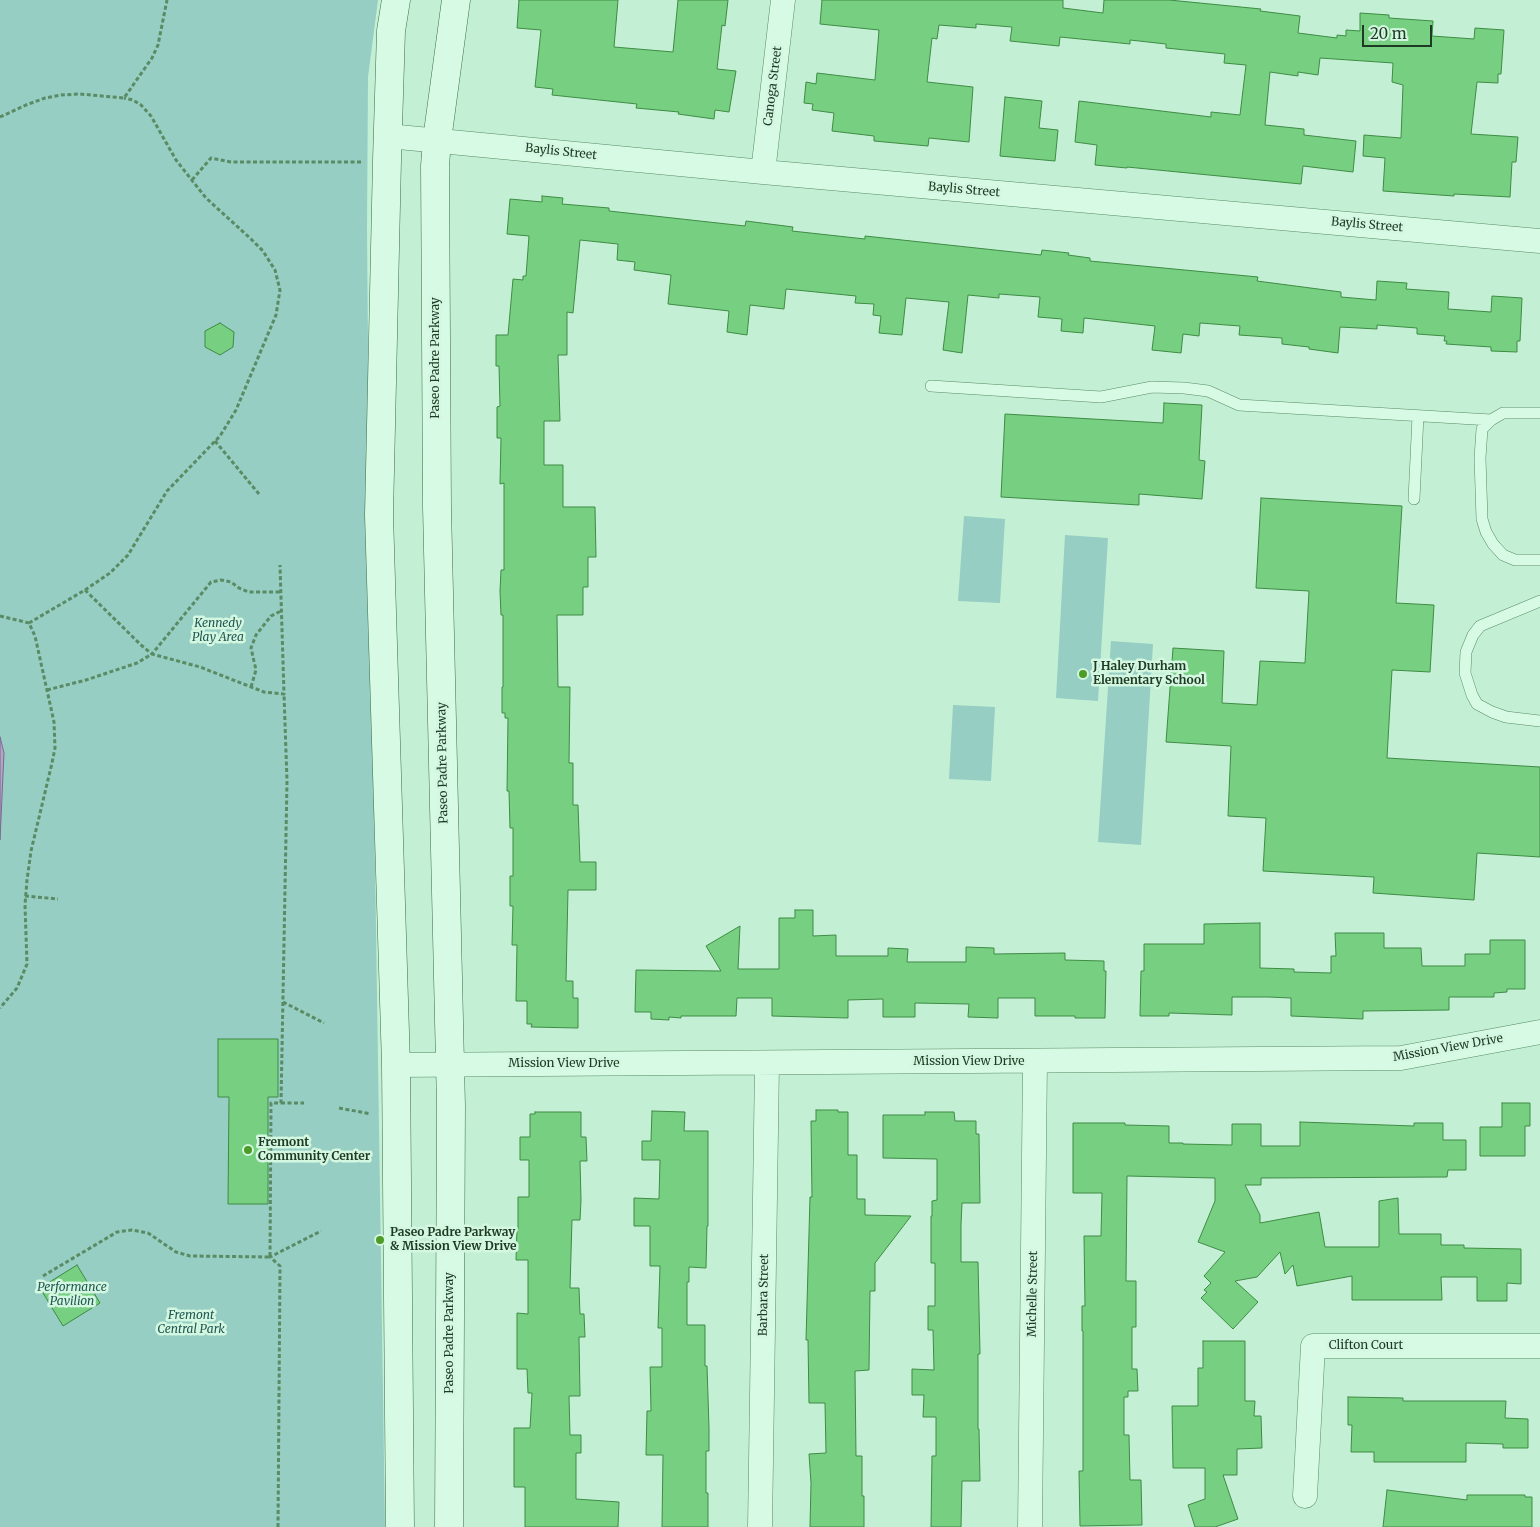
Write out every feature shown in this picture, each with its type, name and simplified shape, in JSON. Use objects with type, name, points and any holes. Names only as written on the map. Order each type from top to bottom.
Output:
[{"type":"main road","points":[[396,0],[391,31],[379,515],[396,1065],[400,1527]]},
{"type":"main road","name":"Paseo Padre Parkway","points":[[449,1527],[452,1106],[436,507],[435,166],[456,0]]},
{"type":"street","name":"Canoga Street","points":[[763,172],[783,0]]},
{"type":"street","name":"Baylis Street","points":[[388,136],[763,172],[1540,241]]},
{"type":"street","name":"Mission View Drive","points":[[396,1065],[767,1064],[1401,1058],[1540,1032]]},
{"type":"street","name":"Michelle Street","points":[[1030,1527],[1035,1062]]},
{"type":"street","name":"Barbara Street","points":[[760,1527],[767,1064]]},
{"type":"street","name":"Clifton Court","points":[[1305,1496],[1313,1346],[1540,1346]]},
{"type":"lane","points":[[930,386],[1101,397],[1152,387],[1184,388],[1208,391],[1239,405],[1491,420]]},
{"type":"lane","points":[[1540,413],[1503,413],[1491,420],[1482,429],[1480,458],[1482,519],[1486,532],[1493,544],[1503,555],[1515,560],[1540,560]]},
{"type":"lane","points":[[1414,499],[1418,416]]},
{"type":"lane","points":[[1540,601],[1480,626],[1473,635],[1466,652],[1465,673],[1477,704],[1506,717],[1540,721]]},
{"type":"path","points":[[124,98],[152,58],[158,45],[167,0]]},
{"type":"path","points":[[0,117],[32,102],[60,95],[80,94],[133,100],[152,116],[176,160],[192,180],[218,210],[236,224],[263,251],[275,270],[280,290],[276,315],[236,410],[215,441],[167,491],[128,555],[110,573],[85,590],[29,622],[0,616]]},
{"type":"path","points":[[192,180],[211,158],[230,162],[360,162]]},
{"type":"path","points":[[215,441],[259,494]]},
{"type":"path","points":[[280,565],[287,781],[281,1103]]},
{"type":"path","points":[[47,690],[86,680],[137,663],[152,654],[211,582],[221,580],[231,582],[249,592],[281,592]]},
{"type":"path","points":[[85,590],[152,654],[200,667],[264,692],[284,694]]},
{"type":"path","points":[[251,687],[256,670],[251,648],[256,635],[271,616],[282,611]]},
{"type":"path","points":[[0,1008],[17,988],[27,964],[26,896],[31,851],[55,748],[54,722],[35,636],[29,622]]},
{"type":"path","points":[[26,896],[58,899]]},
{"type":"path","points":[[283,1002],[324,1023]]},
{"type":"path","points":[[278,1527],[280,1266],[270,1257],[271,1103],[304,1103]]},
{"type":"path","points":[[339,1108],[375,1114]]},
{"type":"path","points":[[44,1276],[117,1232],[132,1230],[148,1233],[176,1252],[190,1256],[270,1257],[321,1232]]},
{"type":"green space","name":"Fremont Central Park","points":[[0,0],[378,0],[368,77],[367,229],[385,1527],[0,1527]]},
{"type":"green space","points":[[964,516],[1005,519],[1000,603],[958,601]]},
{"type":"green space","points":[[1065,535],[1108,538],[1098,701],[1056,698]]},
{"type":"green space","points":[[1111,641],[1153,644],[1141,845],[1098,842]]},
{"type":"green space","points":[[953,705],[995,707],[991,781],[949,779]]},
{"type":"shaded area","points":[[0,737],[4,753],[0,840]]},
{"type":"building","points":[[519,0],[618,0],[614,47],[673,52],[678,0],[728,0],[725,26],[722,25],[717,69],[736,71],[729,112],[715,110],[714,119],[678,114],[679,112],[636,108],[637,104],[552,95],[553,89],[535,87],[541,30],[517,28]]},
{"type":"building","points":[[822,0],[1063,0],[1063,8],[1103,13],[1104,0],[1169,0],[1261,9],[1260,11],[1300,16],[1298,33],[1337,38],[1337,35],[1346,36],[1346,30],[1360,31],[1360,13],[1389,15],[1389,18],[1433,21],[1432,36],[1474,39],[1475,28],[1504,30],[1501,74],[1498,74],[1498,83],[1477,82],[1471,134],[1518,137],[1516,162],[1512,162],[1510,197],[1454,194],[1454,196],[1383,191],[1385,158],[1363,156],[1364,135],[1401,138],[1403,85],[1392,82],[1393,63],[1320,58],[1318,75],[1298,72],[1298,76],[1270,72],[1265,125],[1304,129],[1304,135],[1356,141],[1353,172],[1303,166],[1301,184],[1095,165],[1097,145],[1075,142],[1079,101],[1211,117],[1211,112],[1240,115],[1246,65],[1224,63],[1225,54],[1166,48],[1166,44],[1130,40],[1130,44],[1060,37],[1059,46],[1010,41],[1012,27],[976,24],[976,28],[939,25],[937,39],[932,38],[927,82],[973,87],[969,142],[929,138],[928,146],[874,141],[874,136],[832,131],[834,113],[812,110],[813,104],[804,103],[806,82],[816,84],[817,73],[875,80],[879,30],[820,24]]},
{"type":"building","points":[[1005,97],[1042,101],[1039,128],[1058,130],[1055,161],[1000,156]]},
{"type":"building","points":[[542,196],[563,198],[562,204],[609,208],[609,211],[745,226],[746,221],[793,227],[792,231],[865,239],[865,236],[1041,255],[1042,250],[1069,253],[1068,255],[1090,258],[1090,261],[1258,277],[1257,281],[1341,292],[1341,297],[1376,300],[1377,281],[1407,283],[1406,289],[1449,292],[1448,309],[1491,312],[1492,296],[1522,298],[1520,341],[1517,341],[1517,352],[1491,351],[1491,347],[1446,344],[1447,341],[1444,341],[1445,336],[1417,334],[1417,328],[1377,325],[1377,329],[1340,327],[1338,353],[1282,344],[1282,338],[1239,335],[1240,326],[1200,323],[1199,336],[1183,334],[1181,353],[1152,350],[1155,326],[1084,318],[1083,333],[1061,331],[1062,319],[1038,317],[1040,297],[999,294],[999,298],[968,295],[962,353],[943,350],[949,302],[906,298],[902,335],[879,333],[881,316],[873,315],[874,304],[855,303],[856,296],[786,289],[784,309],[750,305],[747,335],[727,332],[729,311],[668,304],[671,275],[634,270],[635,262],[617,260],[618,244],[580,240],[573,313],[567,312],[567,355],[558,355],[560,421],[544,421],[544,465],[563,465],[563,507],[595,507],[596,557],[588,557],[588,587],[583,587],[583,615],[557,615],[558,687],[570,687],[569,763],[573,763],[573,805],[578,805],[580,862],[596,862],[596,890],[568,890],[566,981],[573,981],[573,998],[578,998],[578,1028],[531,1027],[532,1024],[527,1024],[527,1001],[516,1001],[517,945],[512,945],[513,906],[510,906],[510,876],[513,876],[513,828],[510,828],[509,791],[507,791],[508,718],[505,718],[505,713],[502,713],[503,615],[501,615],[500,591],[501,570],[504,570],[504,483],[500,484],[501,438],[497,438],[497,407],[500,406],[499,366],[496,366],[496,335],[508,335],[513,279],[523,280],[523,276],[526,276],[529,236],[507,234],[510,199],[542,202]]},
{"type":"building","points":[[220,323],[234,332],[233,347],[220,355],[205,347],[205,331]]},
{"type":"building","points":[[1164,403],[1202,405],[1199,460],[1205,461],[1202,499],[1139,494],[1139,505],[1001,497],[1005,414],[1163,423]]},
{"type":"building","points":[[1261,498],[1402,506],[1396,603],[1434,605],[1430,672],[1392,670],[1387,758],[1540,767],[1540,857],[1477,853],[1474,900],[1373,893],[1374,877],[1263,871],[1266,818],[1228,816],[1231,746],[1166,742],[1173,648],[1224,651],[1222,703],[1257,705],[1260,661],[1305,663],[1309,591],[1256,588]]},
{"type":"building","points":[[795,910],[813,910],[813,936],[836,935],[836,956],[888,956],[888,948],[908,949],[907,962],[966,962],[966,947],[994,948],[994,954],[1065,953],[1065,960],[1104,961],[1104,971],[1106,971],[1105,1018],[1035,1016],[1035,998],[998,998],[998,1018],[968,1017],[969,1004],[915,1003],[915,1017],[883,1017],[883,999],[848,1000],[848,1018],[772,1016],[772,998],[737,998],[736,1016],[681,1016],[681,1018],[669,1017],[669,1020],[651,1019],[651,1012],[635,1012],[636,970],[721,971],[706,946],[740,926],[738,969],[779,969],[779,918],[795,918]]},
{"type":"building","points":[[1260,923],[1260,968],[1294,969],[1294,972],[1331,973],[1331,956],[1336,956],[1335,933],[1384,933],[1384,948],[1421,948],[1422,966],[1465,966],[1465,954],[1490,954],[1490,940],[1525,940],[1525,989],[1507,989],[1507,992],[1494,993],[1494,997],[1449,997],[1449,1010],[1363,1011],[1363,1019],[1291,1016],[1291,998],[1268,997],[1232,997],[1232,1015],[1169,1013],[1169,1016],[1140,1016],[1144,944],[1204,944],[1204,924]]},
{"type":"building","name":"Fremont Community Center","points":[[218,1039],[278,1039],[278,1097],[268,1097],[268,1204],[228,1204],[229,1097],[218,1097]]},
{"type":"building","points":[[1502,1103],[1530,1103],[1530,1126],[1525,1126],[1525,1156],[1480,1156],[1480,1127],[1502,1127]]},
{"type":"building","points":[[816,1110],[848,1112],[848,1155],[857,1155],[857,1199],[865,1199],[865,1215],[911,1216],[875,1263],[875,1291],[870,1291],[869,1370],[855,1371],[856,1456],[862,1456],[864,1527],[810,1527],[811,1483],[809,1454],[826,1453],[825,1403],[809,1403],[808,1340],[806,1340],[810,1197],[812,1197],[811,1121],[816,1121]]},
{"type":"building","points":[[652,1111],[685,1112],[684,1131],[708,1131],[706,1268],[689,1267],[687,1325],[705,1325],[705,1366],[707,1366],[709,1428],[709,1451],[706,1451],[708,1527],[662,1527],[663,1455],[646,1455],[647,1411],[651,1411],[650,1367],[662,1367],[662,1328],[658,1328],[660,1266],[650,1266],[650,1226],[634,1226],[634,1198],[659,1199],[660,1160],[642,1160],[642,1141],[651,1141]]},
{"type":"building","points":[[535,1112],[581,1112],[581,1137],[586,1137],[587,1161],[580,1161],[580,1220],[572,1220],[570,1288],[579,1288],[580,1314],[584,1314],[585,1337],[579,1337],[580,1396],[569,1396],[570,1435],[581,1435],[581,1453],[576,1453],[576,1499],[619,1502],[618,1527],[525,1527],[525,1487],[514,1487],[514,1428],[530,1428],[532,1393],[528,1393],[527,1369],[517,1369],[517,1313],[528,1314],[528,1260],[516,1260],[518,1197],[529,1197],[529,1160],[520,1160],[520,1137],[530,1137],[530,1114],[535,1114]]},
{"type":"building","points":[[925,1112],[954,1112],[955,1121],[976,1121],[976,1134],[979,1134],[980,1203],[962,1203],[961,1262],[978,1262],[980,1354],[978,1354],[978,1429],[980,1481],[962,1481],[961,1527],[931,1527],[932,1456],[936,1456],[936,1417],[923,1417],[924,1395],[912,1395],[912,1369],[934,1370],[933,1330],[928,1330],[928,1306],[935,1306],[935,1263],[931,1263],[931,1216],[932,1201],[937,1200],[937,1159],[883,1158],[883,1115],[925,1115]]},
{"type":"building","points":[[1300,1122],[1414,1126],[1414,1123],[1443,1123],[1443,1140],[1466,1140],[1466,1170],[1448,1170],[1447,1177],[1261,1178],[1261,1185],[1245,1185],[1260,1215],[1260,1223],[1319,1212],[1325,1247],[1379,1247],[1379,1201],[1398,1198],[1399,1234],[1441,1234],[1441,1245],[1464,1245],[1464,1248],[1521,1249],[1521,1284],[1507,1283],[1507,1301],[1477,1301],[1477,1277],[1441,1277],[1442,1300],[1352,1300],[1352,1276],[1297,1286],[1293,1265],[1285,1274],[1280,1252],[1257,1277],[1235,1281],[1258,1302],[1233,1329],[1201,1298],[1207,1292],[1204,1290],[1211,1283],[1204,1276],[1225,1252],[1198,1242],[1215,1201],[1215,1178],[1127,1176],[1126,1281],[1136,1281],[1136,1327],[1132,1327],[1132,1369],[1137,1369],[1138,1391],[1128,1391],[1128,1397],[1124,1397],[1124,1435],[1129,1435],[1130,1480],[1141,1480],[1142,1525],[1080,1526],[1079,1471],[1083,1471],[1082,1306],[1085,1306],[1084,1236],[1101,1236],[1102,1193],[1073,1193],[1073,1123],[1125,1123],[1125,1125],[1169,1126],[1169,1143],[1232,1145],[1232,1124],[1261,1124],[1261,1146],[1300,1146]]},
{"type":"building","name":"Performance Pavilion","points":[[77,1265],[100,1303],[63,1326],[40,1288]]},
{"type":"building","points":[[1203,1341],[1245,1341],[1245,1401],[1255,1401],[1254,1416],[1261,1416],[1262,1448],[1237,1449],[1237,1475],[1223,1475],[1238,1519],[1215,1527],[1195,1527],[1188,1505],[1205,1499],[1205,1468],[1173,1468],[1172,1406],[1198,1406],[1198,1368],[1203,1368]]},
{"type":"building","points":[[1348,1397],[1403,1398],[1403,1401],[1506,1401],[1505,1418],[1528,1419],[1528,1448],[1503,1448],[1503,1444],[1466,1443],[1466,1462],[1374,1462],[1374,1452],[1351,1452],[1352,1425],[1348,1425]]},
{"type":"building","points":[[1387,1490],[1467,1500],[1467,1495],[1525,1495],[1525,1497],[1532,1497],[1532,1527],[1383,1527]]},
{"type":"place","name":"J Haley Durham Elementary School","points":[[1083,674]]},
{"type":"place","name":"Fremont Community Center","points":[[248,1150]]},
{"type":"place","name":"Paseo Padre Parkway & Mission View Drive","points":[[380,1240]]},
{"type":"park label","name":"Kennedy Play Area","points":[[218,631]]}]
